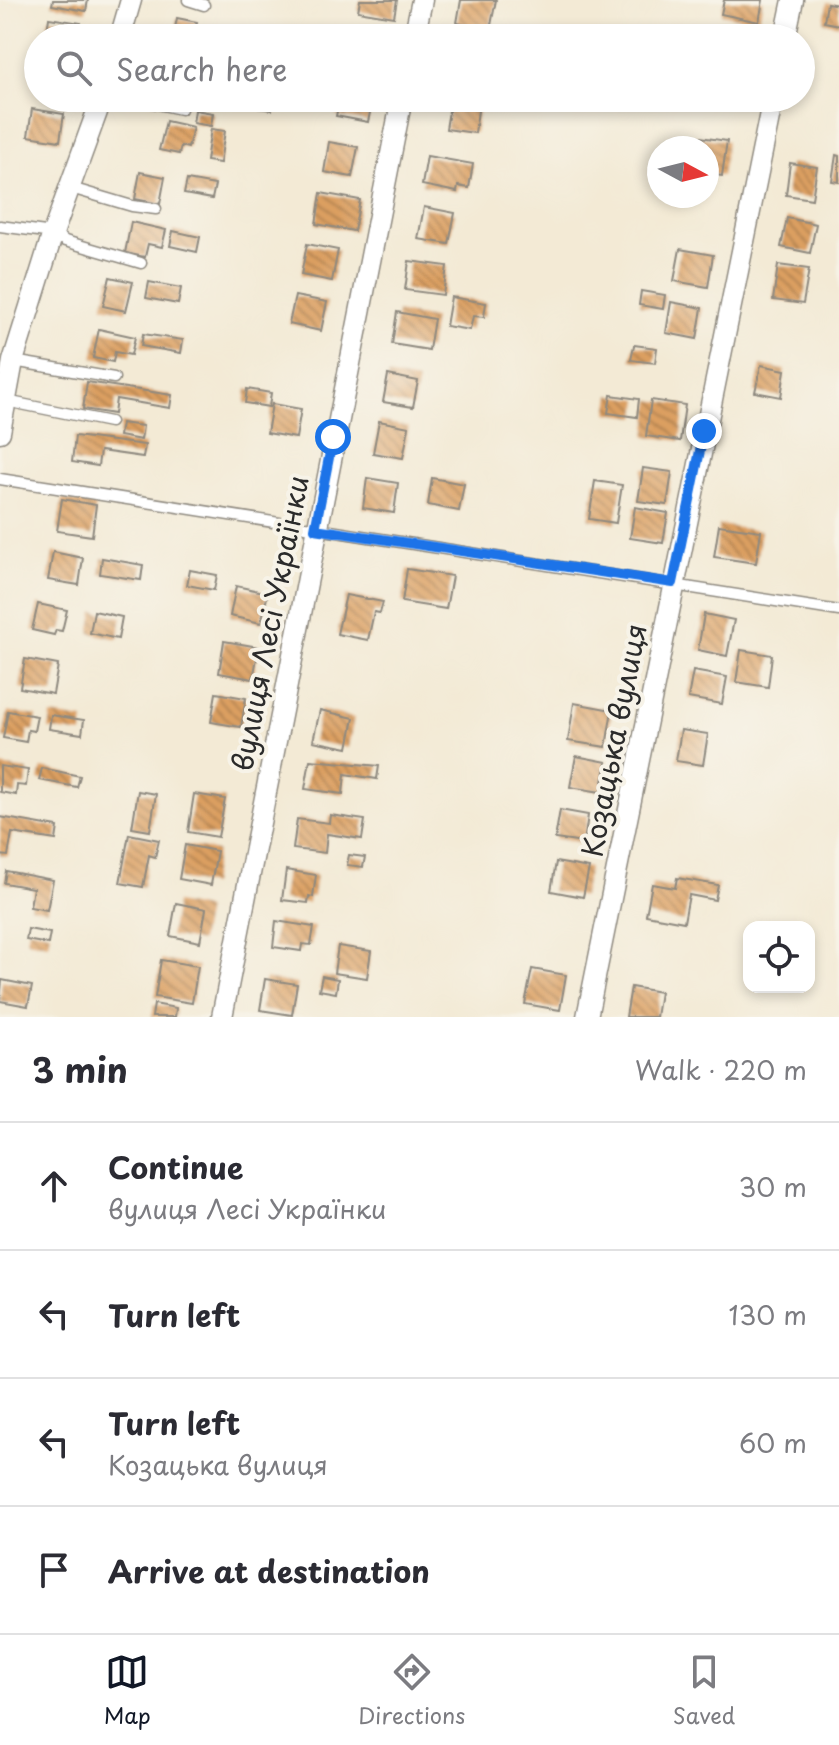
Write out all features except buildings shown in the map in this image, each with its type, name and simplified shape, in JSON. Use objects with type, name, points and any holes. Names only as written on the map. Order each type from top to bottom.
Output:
[{"type":"street","points":[[125,24],[131,0]]},
{"type":"street","points":[[417,24],[422,0]]},
{"type":"street","points":[[788,24],[793,0]]},
{"type":"street","points":[[0,432],[13,361],[53,233],[97,112]]},
{"type":"street","name":"вулиця Лесі Українки","points":[[222,1017],[315,529],[399,112]]},
{"type":"street","name":"Козацька вулиця","points":[[587,1017],[770,112]]},
{"type":"lane","points":[[188,0],[204,5]]},
{"type":"lane","points":[[71,188],[132,206],[156,209]]},
{"type":"lane","points":[[0,226],[53,233],[65,241],[141,263]]},
{"type":"lane","points":[[13,361],[114,378]]},
{"type":"lane","points":[[6,401],[110,422]]},
{"type":"lane","points":[[0,479],[839,611]]},
{"type":"route","points":[[333,437],[315,529],[673,583],[704,431]]}]
